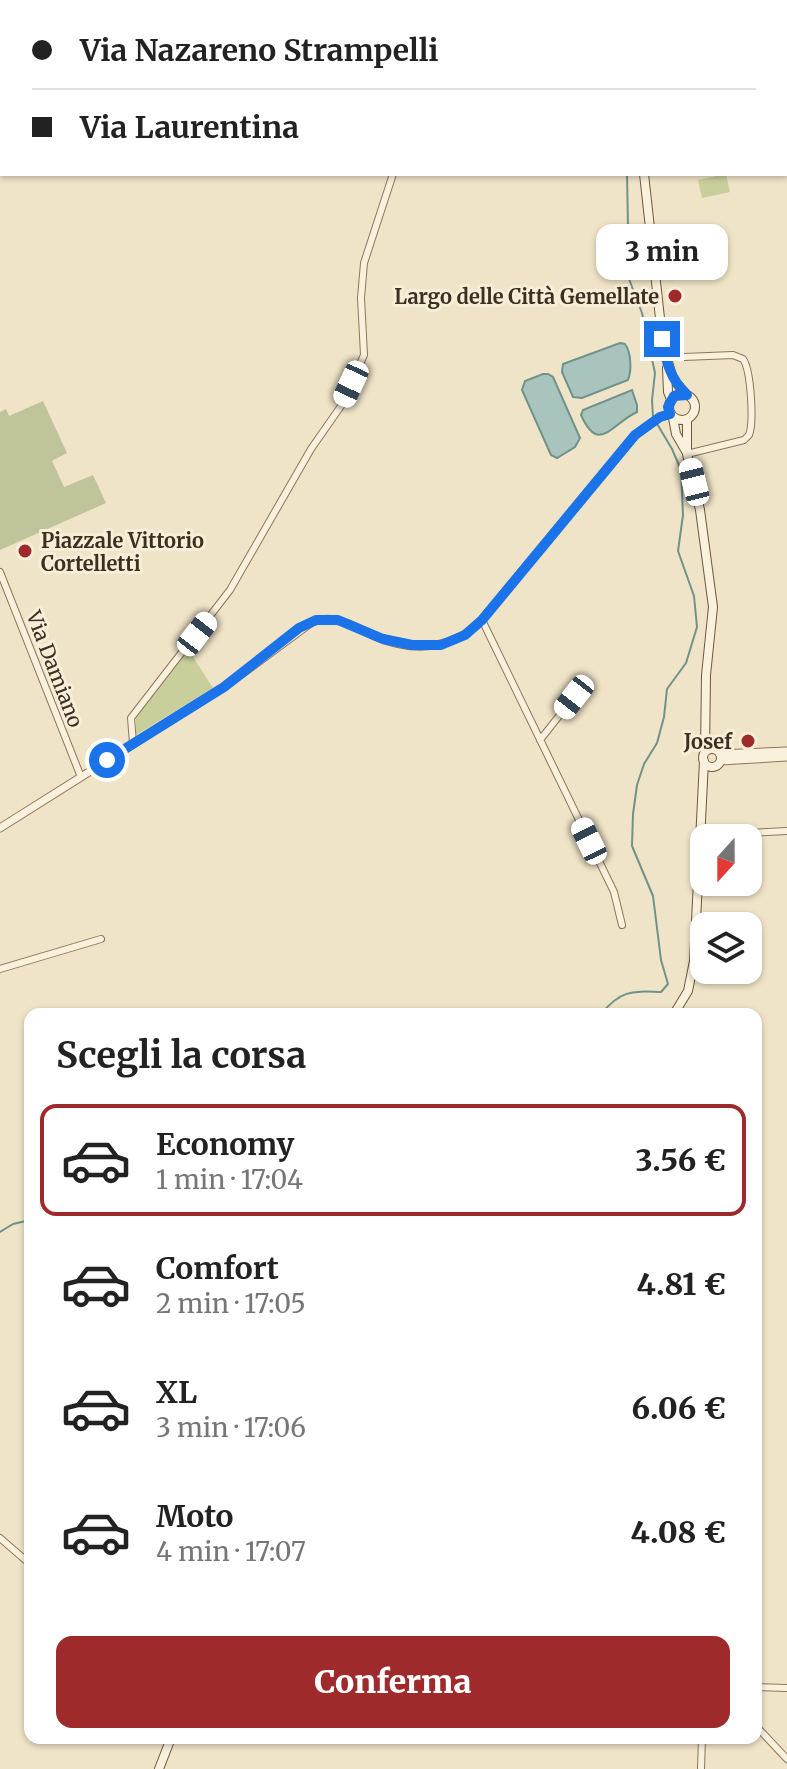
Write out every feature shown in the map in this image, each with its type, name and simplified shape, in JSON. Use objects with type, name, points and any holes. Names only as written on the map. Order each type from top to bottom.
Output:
[{"type":"main road","points":[[644,176],[671,399]]},
{"type":"main road","points":[[667,363],[677,385],[694,401],[695,410],[687,420],[687,454],[700,510],[713,607],[706,675],[701,824]]},
{"type":"main road","points":[[687,395],[678,394],[671,399],[668,407],[676,434],[687,454]]},
{"type":"main road","points":[[672,416],[687,420]]},
{"type":"main road","points":[[702,817],[709,778],[718,758],[705,730]]},
{"type":"main road","points":[[704,757],[711,749],[718,758]]},
{"type":"main road","points":[[704,757],[707,766],[718,758]]},
{"type":"main road","points":[[678,1008],[688,991],[694,967],[698,896]]},
{"type":"main road","points":[[159,1769],[169,1744]]},
{"type":"street","points":[[133,743],[131,718],[235,584],[311,449],[338,412],[362,361],[365,347],[361,298],[364,263],[392,176]]},
{"type":"street","points":[[684,357],[733,355],[746,361],[751,425],[749,435],[744,440],[687,454]]},
{"type":"street","points":[[0,828],[224,687],[299,628],[316,620],[338,620],[390,641],[426,646],[441,645],[459,638],[482,620],[635,435],[660,417],[672,416]]},
{"type":"street","name":"Via Damiano","points":[[0,572],[81,777]]},
{"type":"street","points":[[482,620],[614,892],[622,925]]},
{"type":"street","points":[[540,740],[574,697]]},
{"type":"street","points":[[718,758],[787,754]]},
{"type":"street","points":[[762,832],[787,831]]},
{"type":"street","points":[[0,969],[101,939]]},
{"type":"street","points":[[0,1538],[24,1559]]},
{"type":"street","points":[[762,1687],[787,1688]]},
{"type":"street","points":[[762,1732],[787,1759]]},
{"type":"street","points":[[701,1769],[702,1744]]},
{"type":"green space","points":[[726,176],[730,192],[702,198],[698,180]]},
{"type":"green space","points":[[43,401],[67,453],[52,461],[64,487],[93,475],[106,503],[0,550],[0,412],[6,409],[9,416]]},
{"type":"green space","points":[[190,647],[213,688],[136,735],[136,716]]},
{"type":"water","points":[[620,343],[625,344],[630,356],[628,380],[582,398],[573,397],[562,372],[563,364]]},
{"type":"water","points":[[543,374],[553,377],[580,438],[575,447],[557,458],[551,455],[522,390],[525,381]]},
{"type":"water","points":[[632,390],[637,412],[600,435],[588,427],[581,415],[583,410]]},
{"type":"waterway","points":[[607,1008],[621,996],[634,992],[661,992],[668,984],[661,960],[653,896],[632,846],[633,814],[644,764],[657,743],[667,689],[686,663],[697,627],[694,596],[678,551],[683,515],[681,470],[653,417],[655,373],[642,313],[629,279],[627,176]]},
{"type":"waterway","points":[[0,1232],[24,1221]]},
{"type":"place","name":"Largo delle Città Gemellate","points":[[675,296]]},
{"type":"place","name":"Piazzale Vittorio Cortelletti","points":[[25,551]]},
{"type":"place","name":"Josef","points":[[748,741]]},
{"type":"route","points":[[107,760],[224,687],[299,628],[316,620],[338,620],[405,645],[445,644],[469,632],[546,545],[635,435],[660,417],[670,414],[668,407],[674,396],[687,395],[670,373],[662,339]]}]
